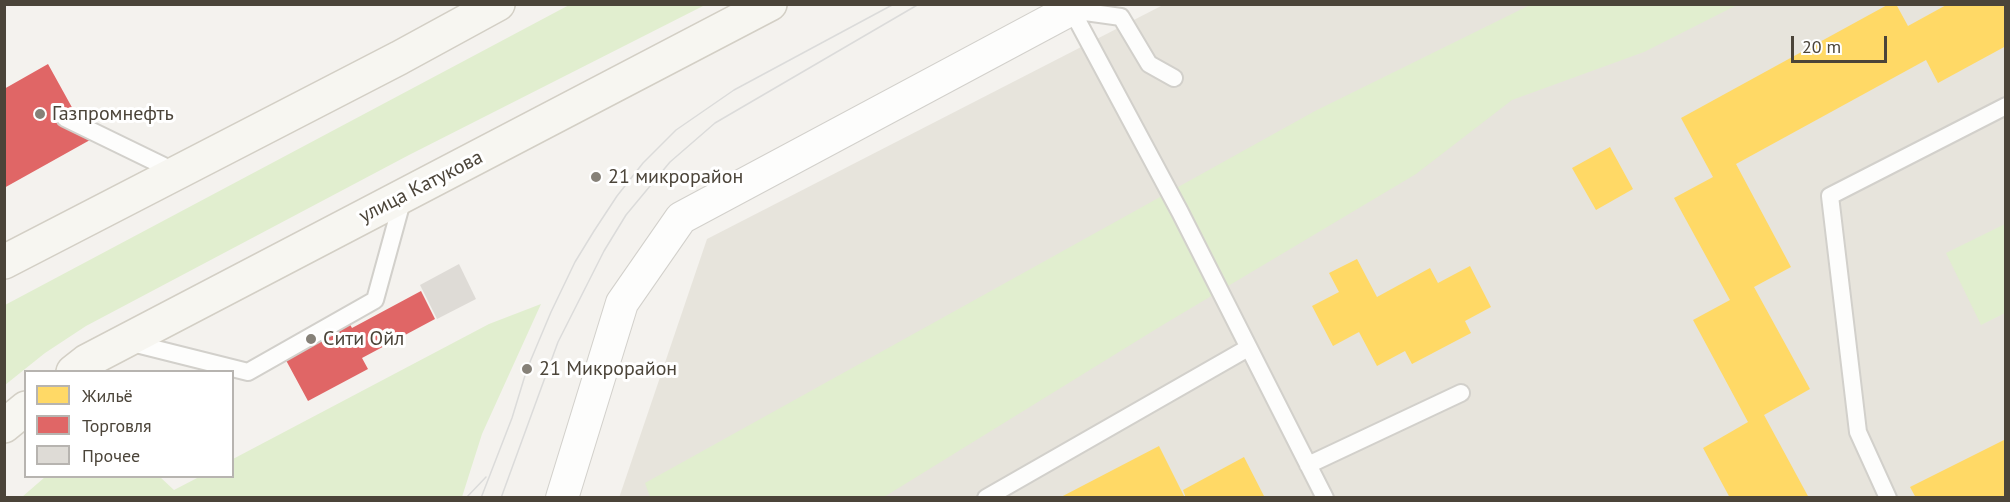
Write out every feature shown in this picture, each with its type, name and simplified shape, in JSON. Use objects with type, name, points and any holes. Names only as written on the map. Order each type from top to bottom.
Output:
[{"type":"main road","points":[[4,262],[399,58],[498,4]]},
{"type":"main road","name":"улица Катукова","points":[[76,370],[87,361],[770,4]]},
{"type":"main road","points":[[4,426],[24,410]]},
{"type":"street","points":[[562,498],[622,303],[681,218],[1073,6]]},
{"type":"lane","points":[[1073,6],[1121,17],[1149,64],[1174,78]]},
{"type":"lane","points":[[1073,6],[1325,498]]},
{"type":"lane","points":[[1888,498],[1858,432],[1830,196],[2006,106]]},
{"type":"lane","points":[[65,118],[176,172]]},
{"type":"lane","points":[[124,342],[248,372],[375,300],[404,196]]},
{"type":"lane","points":[[986,498],[1248,348]]},
{"type":"lane","points":[[1308,465],[1461,393]]},
{"type":"shaded area","points":[[1163,5],[2005,5],[2005,497],[619,498],[707,239]]},
{"type":"green space","points":[[571,4],[705,5],[409,155],[86,326],[45,353],[5,385],[5,305]]},
{"type":"green space","points":[[1530,5],[1737,5],[1644,52],[1512,100],[1416,174],[1161,326],[884,497],[650,497],[645,483],[1315,111]]},
{"type":"green space","points":[[2005,224],[2005,313],[1981,325],[1946,253]]},
{"type":"green space","points":[[541,304],[482,434],[462,497],[22,497],[44,478],[161,478],[174,490],[197,478],[234,478],[234,458],[489,324]]},
{"type":"building: Жильё","points":[[1889,4],[1896,4],[1908,26],[1948,4],[2006,4],[2006,46],[1938,83],[1926,60],[1736,164],[1791,267],[1754,287],[1810,389],[1764,415],[1809,498],[1730,498],[1703,448],[1748,422],[1693,320],[1730,300],[1674,198],[1713,177],[1681,118]]},
{"type":"building: Жильё","points":[[1610,147],[1633,189],[1596,210],[1572,168]]},
{"type":"building: Жильё","points":[[1357,259],[1377,297],[1430,268],[1438,283],[1470,266],[1491,307],[1465,321],[1471,333],[1412,364],[1405,351],[1377,366],[1359,332],[1333,346],[1312,306],[1339,292],[1329,273]]},
{"type":"building: Жильё","points":[[2006,439],[2006,498],[1916,498],[1910,487]]},
{"type":"building: Жильё","points":[[1159,446],[1185,498],[1059,498]]},
{"type":"building: Жильё","points":[[1244,457],[1265,498],[1186,498],[1183,490]]},
{"type":"building: Торговля","name":"Газпромнефть","points":[[48,64],[90,140],[4,188],[4,89]]},
{"type":"building: Торговля","points":[[421,291],[435,319],[362,358],[368,369],[308,401],[281,351],[345,316],[352,328]]},
{"type":"building: Прочее","points":[[459,264],[476,299],[437,319],[420,285]]},
{"type":"tram line","points":[[481,498],[512,418],[527,369],[575,262],[617,196],[643,163],[676,130],[734,90],[894,4]]},
{"type":"tram line","points":[[501,498],[558,342],[604,251],[626,215],[670,162],[715,123],[919,4]]},
{"type":"tram line","points":[[466,498],[486,477]]},
{"type":"place","name":"Газпромнефть","points":[[40,114]]},
{"type":"place","name":"21 микрорайон","points":[[596,177]]},
{"type":"place","name":"Сити Ойл","points":[[311,339]]},
{"type":"place","name":"21 Микрорайон","points":[[527,369]]}]
